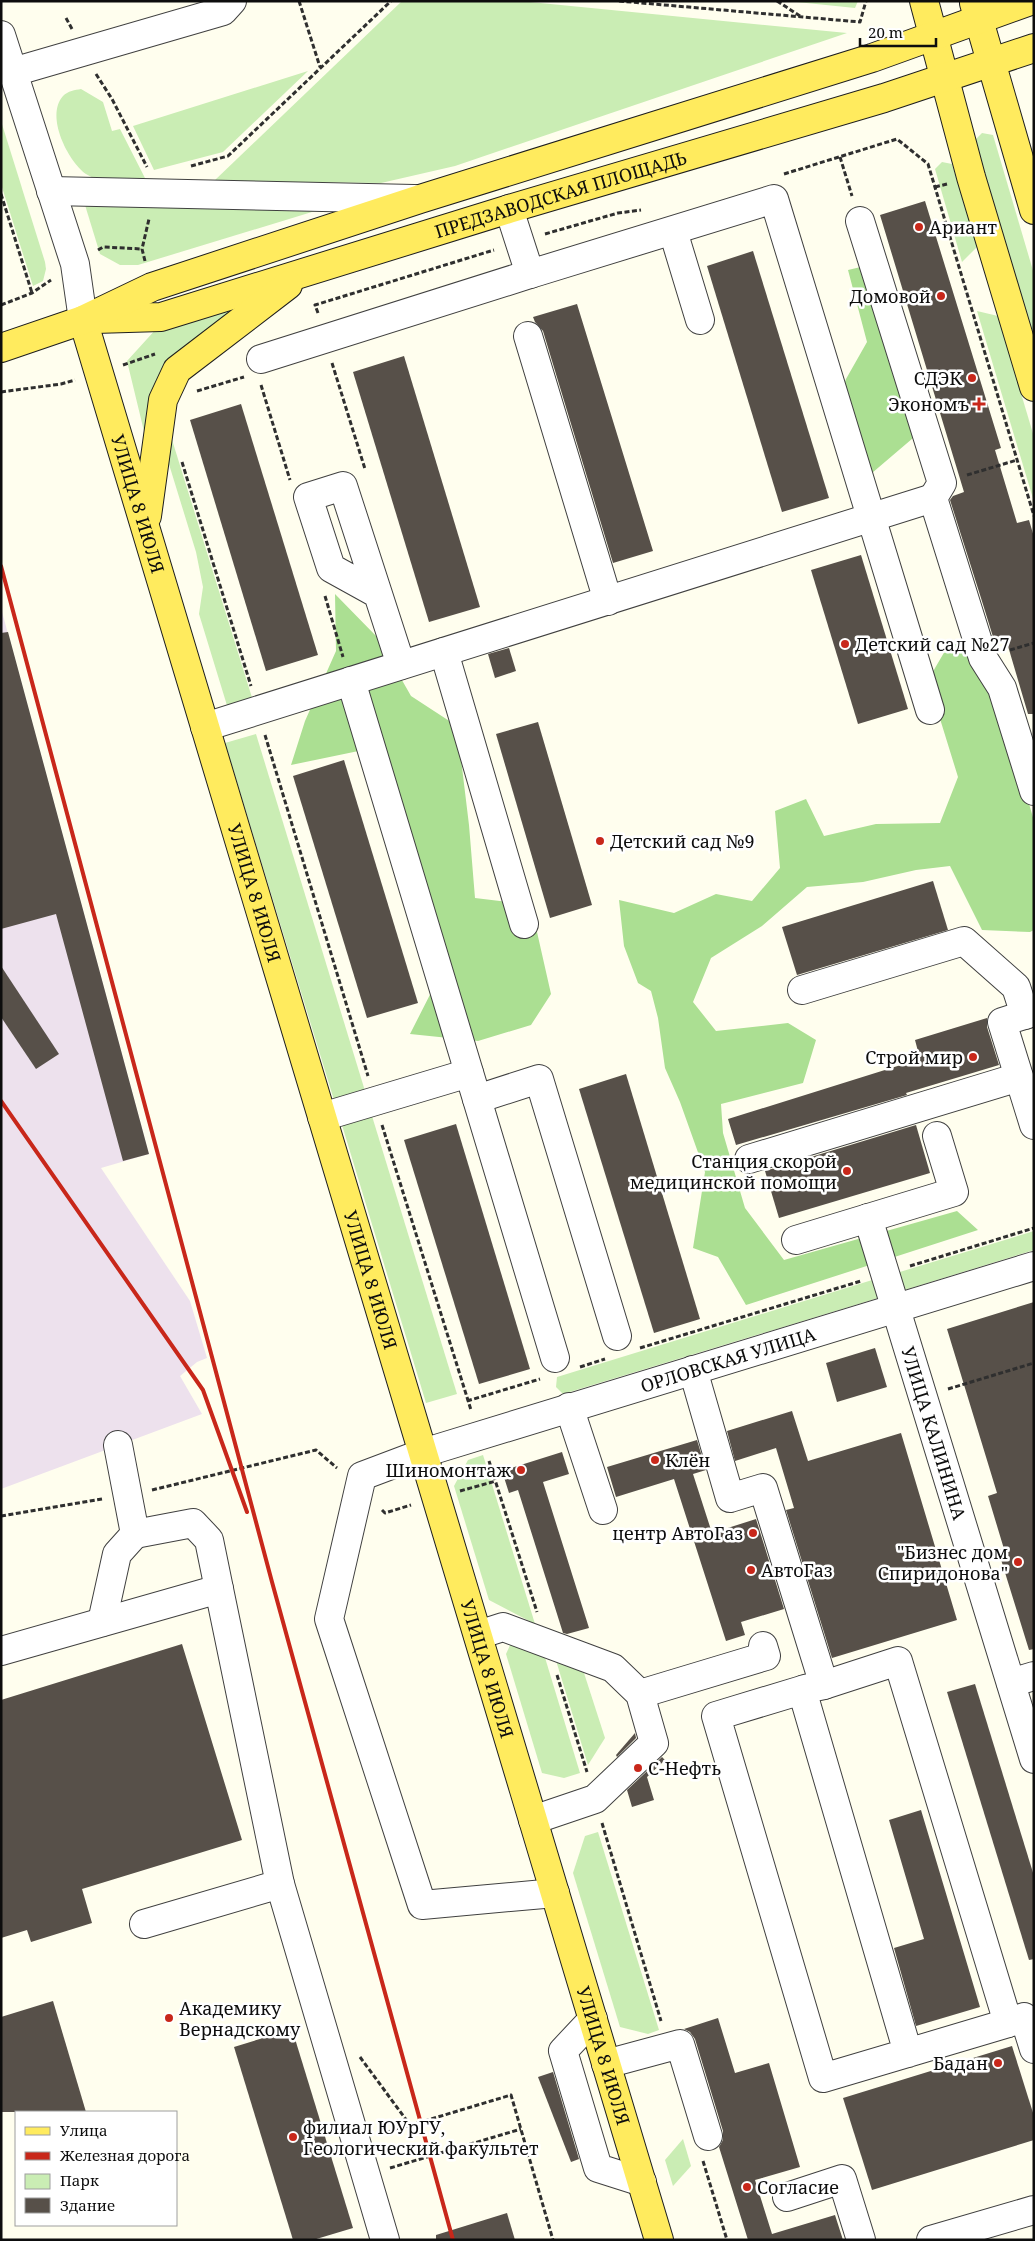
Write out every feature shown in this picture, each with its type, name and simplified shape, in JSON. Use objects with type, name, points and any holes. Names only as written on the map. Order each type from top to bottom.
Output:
[{"type":"main road","points":[[924,1],[971,177],[1034,387]]},
{"type":"main road","points":[[933,36],[976,10],[1030,1]]},
{"type":"main road","points":[[976,10],[1034,210]]},
{"type":"main road","name":"ПРЕДЗАВОДСКАЯ ПЛОЩАДЬ","points":[[1,348],[83,320],[152,287],[420,199],[872,58],[933,36]]},
{"type":"main road","name":"ПРЕДЗАВОДСКАЯ ПЛОЩАДЬ","points":[[83,320],[161,316],[509,209],[884,98],[1034,48]]},
{"type":"main road","points":[[146,527],[163,400],[177,370],[264,302],[306,272]]},
{"type":"main road","name":"УЛИЦА 8 ИЮЛЯ","points":[[83,320],[659,2240]]},
{"type":"street","points":[[10,81],[82,52],[225,4]]},
{"type":"street","points":[[1,35],[10,81],[51,191],[75,264],[83,320]]},
{"type":"street","points":[[51,191],[154,195],[420,199]]},
{"type":"street","points":[[255,367],[325,339],[774,199],[930,710]]},
{"type":"street","points":[[509,209],[530,274]]},
{"type":"street","points":[[860,220],[983,658],[1002,688],[1034,791]]},
{"type":"street","points":[[673,230],[700,320]]},
{"type":"street","points":[[528,336],[608,600]]},
{"type":"street","points":[[205,727],[871,517],[937,490]]},
{"type":"street","points":[[378,594],[401,666]]},
{"type":"street","points":[[444,652],[524,924]]},
{"type":"street","points":[[351,681],[557,1368]]},
{"type":"street","points":[[802,990],[964,940],[1016,987],[1029,1014],[1002,1022],[1034,1125]]},
{"type":"street","points":[[749,1159],[1019,1077]]},
{"type":"street","points":[[322,1117],[375,1101],[473,1086],[539,1079],[621,1347]]},
{"type":"street","points":[[796,1240],[954,1192],[937,1136]]},
{"type":"street","name":"УЛИЦА КАЛИНИНА","points":[[868,1218],[896,1308],[1022,1680],[1034,1759]]},
{"type":"street","name":"ОРЛОВСКАЯ УЛИЦА","points":[[359,1487],[362,1476],[423,1453],[1034,1266]]},
{"type":"street","points":[[693,1370],[730,1498],[763,1488],[908,2053]]},
{"type":"street","points":[[569,1407],[603,1510]]},
{"type":"street","points":[[118,1445],[135,1534]]},
{"type":"street","points":[[359,1487],[329,1618],[422,1905],[555,1893]]},
{"type":"street","points":[[102,1622],[117,1554],[135,1534],[193,1523],[209,1540],[280,1884],[385,2240]]},
{"type":"street","points":[[1,1651],[219,1589]]},
{"type":"street","points":[[478,1635],[504,1627],[613,1668],[640,1694],[654,1743],[595,1799],[533,1820]]},
{"type":"street","points":[[640,1694],[766,1656],[763,1646]]},
{"type":"street","points":[[1008,2022],[898,1661],[716,1716],[823,2078],[1024,2018],[1034,2049]]},
{"type":"street","points":[[144,1924],[280,1884]]},
{"type":"street","points":[[593,2019],[563,2051],[598,2168],[642,2182]]},
{"type":"street","points":[[606,2064],[680,2044],[706,2149]]},
{"type":"street","points":[[787,2197],[842,2179],[861,2240]]},
{"type":"street","points":[[932,2240],[1034,2210]]},
{"type":"path","points":[[299,1],[320,67]]},
{"type":"path","points":[[190,166],[228,156],[391,1]]},
{"type":"path","points":[[619,1],[860,22],[866,1]]},
{"type":"path","points":[[777,1],[800,16]]},
{"type":"path","points":[[66,18],[82,52],[112,99],[152,176],[154,195]]},
{"type":"path","points":[[897,139],[928,164],[1034,516]]},
{"type":"path","points":[[840,157],[860,220]]},
{"type":"path","points":[[935,187],[942,185]]},
{"type":"path","points":[[1,194],[32,293]]},
{"type":"path","points":[[325,339],[315,305],[519,242]]},
{"type":"path","points":[[194,392],[255,367]]},
{"type":"path","points":[[181,459],[467,1401],[481,1435]]},
{"type":"path","points":[[937,490],[1017,460]]},
{"type":"path","points":[[467,1401],[621,1347],[886,1273],[1034,1228]]},
{"type":"path","points":[[948,1389],[1034,1363]]},
{"type":"path","points":[[1,1516],[168,1487],[316,1450],[359,1487]]},
{"type":"path","points":[[355,2050],[410,2125]]},
{"type":"path","points":[[356,2141],[511,2095],[554,2240]]},
{"type":"path","points":[[366,2175],[521,2129]]},
{"type":"path","points":[[706,2149],[726,2240]]},
{"type":"shaded area","points":[[1,608],[149,1154],[101,1168],[190,1301],[207,1358],[197,1362],[180,1376],[202,1414],[1,1489]]},
{"type":"green space","points":[[402,1],[520,1],[847,33],[455,166],[381,183],[214,181]]},
{"type":"green space","points":[[787,1],[858,1],[855,8]]},
{"type":"green space","points":[[308,71],[223,152],[154,170],[133,126]]},
{"type":"green space","points":[[81,89],[103,102],[112,131],[120,129],[147,182],[100,180],[86,174],[72,159],[61,138],[56,115],[58,105],[63,96],[69,92]]},
{"type":"green space","points":[[1,121],[45,262],[46,269],[43,281],[33,286],[1,184]]},
{"type":"green space","points":[[982,133],[993,135],[1034,274],[1034,340],[975,140]]},
{"type":"green space","points":[[942,162],[952,164],[977,247],[962,262],[935,169]]},
{"type":"green space","points":[[85,205],[325,208],[138,265],[120,265],[100,254]]},
{"type":"green space","points":[[886,261],[933,421],[872,473],[850,468],[834,412],[846,379],[867,342],[848,270]]},
{"type":"green space","points":[[270,290],[188,352],[149,452],[127,361],[157,328]]},
{"type":"green space","points":[[977,311],[998,316],[1034,437],[1034,502]]},
{"type":"green space","points":[[169,430],[254,704],[229,712],[199,614],[203,587],[196,552],[164,448]]},
{"type":"green space","points":[[335,594],[378,638],[411,696],[457,726],[469,825],[475,898],[508,902],[537,932],[551,994],[531,1025],[478,1041],[410,1034],[441,973],[373,748],[291,765],[305,721],[336,651]]},
{"type":"green space","points":[[952,639],[984,674],[1017,762],[1034,821],[1034,930],[1030,932],[982,930],[950,866],[916,870],[863,882],[807,887],[762,926],[711,958],[693,1002],[716,1031],[788,1023],[816,1040],[803,1083],[721,1104],[723,1133],[745,1208],[784,1260],[957,1211],[978,1230],[746,1305],[718,1257],[693,1248],[705,1172],[680,1102],[665,1068],[658,1018],[651,991],[638,983],[624,946],[619,900],[674,913],[716,894],[752,901],[780,868],[775,811],[806,799],[824,836],[876,824],[940,823],[958,777],[928,680]]},
{"type":"green space","points":[[256,734],[365,1091],[334,1100],[225,743]]},
{"type":"green space","points":[[372,1116],[457,1394],[426,1403],[342,1125]]},
{"type":"green space","points":[[1034,1231],[1034,1250],[895,1293],[890,1275]]},
{"type":"green space","points":[[882,1277],[888,1295],[563,1394],[556,1387],[557,1377]]},
{"type":"green space","points":[[483,1455],[535,1624],[489,1600],[454,1486],[468,1460]]},
{"type":"green space","points":[[511,1643],[543,1651],[580,1773],[564,1778],[542,1773],[506,1654]]},
{"type":"green space","points":[[554,1654],[584,1673],[605,1738],[588,1765]]},
{"type":"green space","points":[[598,1832],[659,2030],[648,2034],[620,2027],[573,1873],[585,1836]]},
{"type":"green space","points":[[683,2139],[691,2166],[673,2186],[665,2160]]},
{"type":"building","points":[[925,201],[1001,448],[995,450],[1017,523],[1029,520],[1034,537],[1034,714],[1028,714],[1005,636],[994,640],[950,500],[953,496],[964,492],[880,215]]},
{"type":"building","points":[[753,251],[829,498],[782,512],[707,266]]},
{"type":"building","points":[[577,304],[653,551],[613,563],[543,331],[533,317]]},
{"type":"building","points":[[404,356],[480,607],[429,622],[353,372]]},
{"type":"building","points":[[241,404],[318,655],[266,671],[190,420]]},
{"type":"building","points":[[861,555],[908,709],[858,724],[811,570]]},
{"type":"building","points":[[8,632],[149,1154],[123,1161],[56,914],[1,929],[1,633]]},
{"type":"building","points":[[509,648],[516,671],[495,678],[488,654]]},
{"type":"building","points":[[538,722],[592,905],[550,918],[496,734]]},
{"type":"building","points":[[344,760],[418,1003],[367,1018],[293,776]]},
{"type":"building","points":[[933,881],[948,930],[797,975],[782,927]]},
{"type":"building","points":[[1,966],[59,1054],[36,1069],[1,1017]]},
{"type":"building","points":[[987,1018],[987,1027],[999,1065],[906,1093],[907,1095],[736,1145],[728,1119],[920,1059],[915,1040]]},
{"type":"building","points":[[626,1074],[700,1319],[654,1333],[579,1089]]},
{"type":"building","points":[[456,1124],[530,1369],[479,1384],[404,1140]]},
{"type":"building","name":"Станция скорой медицинской помощи","points":[[916,1125],[930,1173],[779,1218],[765,1171]]},
{"type":"building","points":[[1034,1302],[1034,1649],[1029,1650],[998,1550],[1004,1549],[988,1496],[997,1493],[947,1329]]},
{"type":"building","points":[[875,1348],[887,1387],[837,1402],[826,1363]]},
{"type":"building","points":[[792,1411],[808,1461],[901,1433],[957,1620],[832,1658],[786,1510],[794,1508],[776,1448],[735,1461],[727,1431]]},
{"type":"building","points":[[697,1440],[706,1470],[693,1474],[712,1533],[756,1519],[784,1609],[741,1622],[745,1635],[726,1641],[674,1479],[616,1497],[607,1467]]},
{"type":"building","points":[[562,1452],[569,1474],[543,1482],[589,1628],[567,1634],[563,1633],[518,1490],[509,1493],[502,1471]]},
{"type":"building","points":[[182,1644],[242,1840],[82,1889],[92,1923],[31,1942],[27,1930],[1,1938],[1,1700]]},
{"type":"building","points":[[975,1684],[1034,1876],[1034,1959],[1029,1960],[947,1692]]},
{"type":"building","points":[[635,1733],[636,1738],[617,1757],[616,1755]]},
{"type":"building","points":[[662,1757],[665,1760],[647,1777],[654,1800],[632,1807],[627,1790]]},
{"type":"building","points":[[921,1810],[980,2007],[916,2026],[894,1948],[924,1939],[889,1820]]},
{"type":"building","points":[[53,2001],[86,2111],[1,2112],[1,2017]]},
{"type":"building","points":[[718,2018],[735,2073],[769,2063],[800,2167],[755,2180],[772,2234],[835,2215],[843,2240],[748,2240],[719,2147],[723,2140],[723,2131],[695,2039],[690,2032],[684,2029]]},
{"type":"building","name":"филиал ЮУрГУ, Геологический факультет","points":[[292,2029],[353,2228],[313,2240],[293,2240],[234,2047]]},
{"type":"building","points":[[1012,2046],[1034,2116],[1034,2140],[872,2190],[843,2098]]},
{"type":"building","points":[[553,2072],[579,2159],[571,2162],[538,2077]]},
{"type":"building","points":[[507,2213],[515,2240],[436,2240],[436,2235]]},
{"type":"railway","points":[[1,566],[272,1582],[453,2240]]},
{"type":"railway","points":[[1,1101],[203,1390],[247,1512]]},
{"type":"place","name":"Ариант","points":[[919,227]]},
{"type":"place","name":"Домовой","points":[[941,296]]},
{"type":"place","name":"СДЭК","points":[[972,378]]},
{"type":"place","name":"Экономъ","points":[[979,404]]},
{"type":"place","name":"Детский сад №27","points":[[845,644]]},
{"type":"place","name":"Детский сад №9","points":[[600,841]]},
{"type":"place","name":"Строй мир","points":[[973,1057]]},
{"type":"place","name":"Станция скорой медицинской помощи","points":[[847,1171]]},
{"type":"place","name":"Клён","points":[[655,1460]]},
{"type":"place","name":"Шиномонтаж","points":[[521,1470]]},
{"type":"place","name":"центр АвтоГаз","points":[[753,1533]]},
{"type":"place","name":"\"Бизнес дом Спиридонова\"","points":[[1018,1562]]},
{"type":"place","name":"АвтоГаз","points":[[751,1570]]},
{"type":"place","name":"С-Нефть","points":[[638,1768]]},
{"type":"place","name":"Академику Вернадскому","points":[[169,2018]]},
{"type":"place","name":"Бадан","points":[[998,2063]]},
{"type":"place","name":"филиал ЮУрГУ, Геологический факультет","points":[[293,2137]]},
{"type":"place","name":"Согласие","points":[[747,2187]]}]
